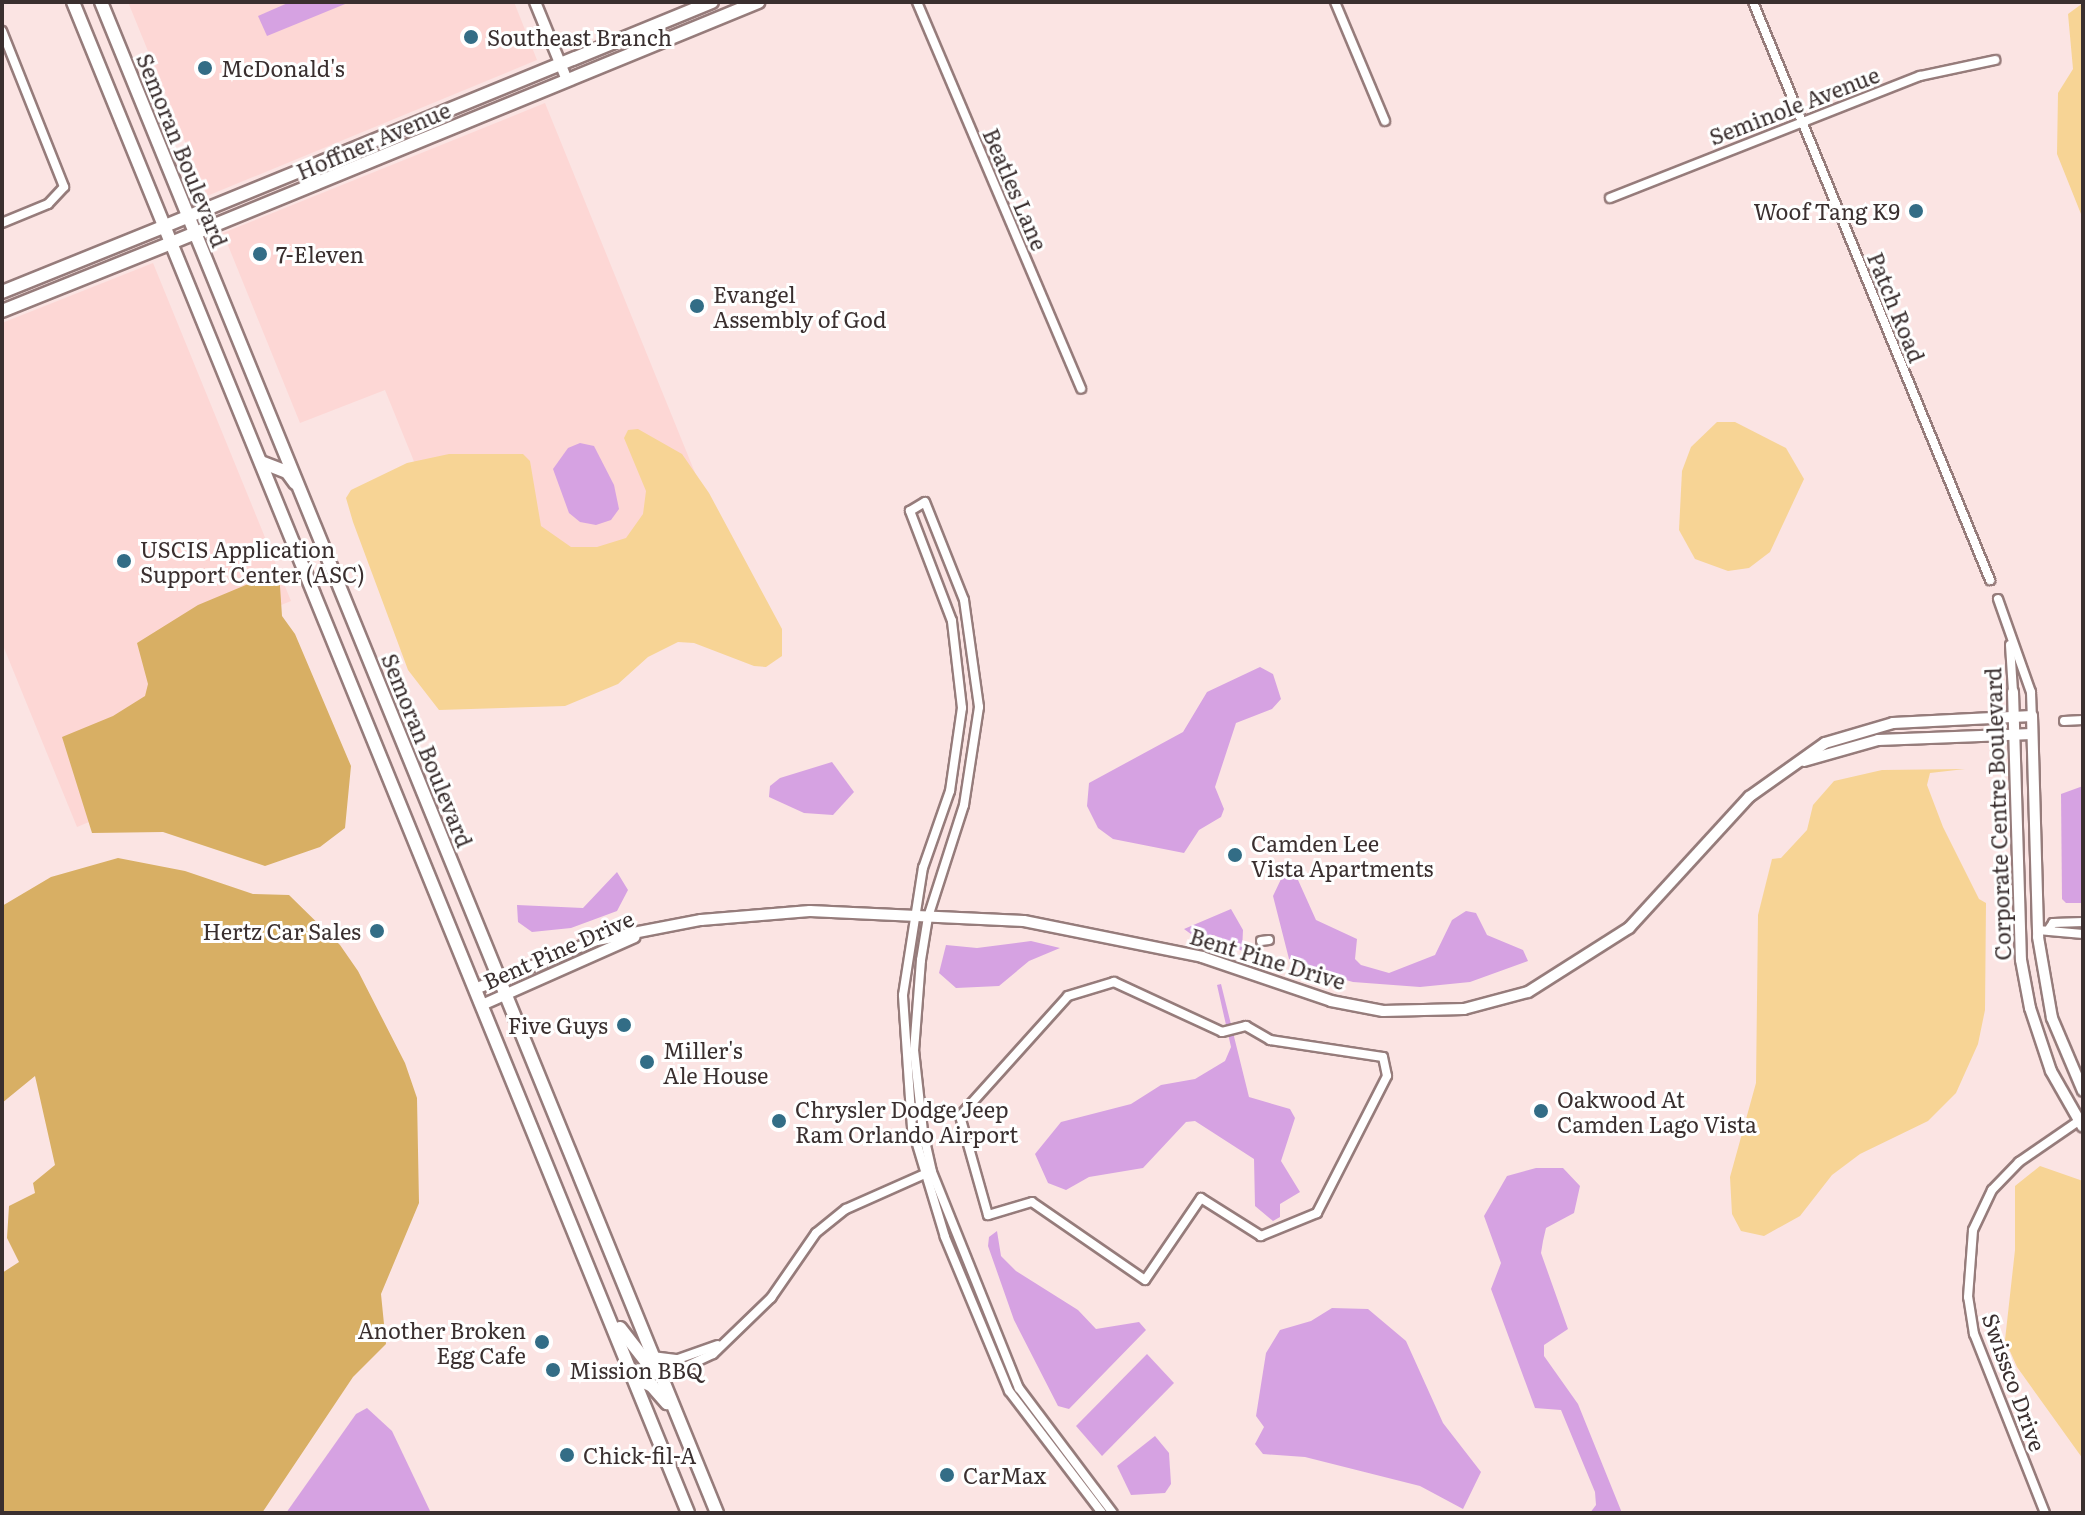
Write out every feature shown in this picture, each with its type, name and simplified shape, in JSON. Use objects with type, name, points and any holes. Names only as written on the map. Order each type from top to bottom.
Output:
[{"type":"main road","name":"Semoran Boulevard","points":[[73,2],[688,1513]]},
{"type":"main road","name":"Semoran Boulevard","points":[[101,2],[717,1513]]},
{"type":"main road","name":"Hoffner Avenue","points":[[2,292],[712,2]]},
{"type":"main road","name":"Hoffner Avenue","points":[[2,311],[758,2]]},
{"type":"main road","points":[[261,462],[287,472],[302,492]]},
{"type":"main road","points":[[602,1298],[635,1353],[661,1378]]},
{"type":"main road","points":[[633,1377],[652,1386],[678,1418]]},
{"type":"street","points":[[535,2],[567,80]]},
{"type":"street","name":"Beatles Lane","points":[[917,2],[1081,389]]},
{"type":"street","points":[[1335,2],[1385,121]]},
{"type":"street","name":"Patch Road","points":[[1753,2],[1990,580]]},
{"type":"street","points":[[2,31],[64,187],[59,196],[2,223]]},
{"type":"street","name":"Seminole Avenue","points":[[1610,198],[1800,119],[1920,76],[1995,60]]},
{"type":"street","points":[[1102,1513],[1009,1391],[927,1173],[905,1077],[903,995],[913,916],[958,754],[960,675],[938,574],[910,511],[925,502],[964,600],[977,675],[976,746],[964,805],[928,917],[914,1050],[927,1173],[1019,1388],[1113,1513]]},
{"type":"street","name":"Corporate Centre Boulevard","points":[[1998,599],[2031,692],[2052,1018],[2083,1091]]},
{"type":"street","name":"Corporate Centre Boulevard","points":[[2009,632],[2021,824],[2019,931],[2033,1021],[2051,1071],[2081,1122]]},
{"type":"street","points":[[960,675],[977,675]]},
{"type":"street","name":"Bent Pine Drive","points":[[475,989],[597,940],[651,929],[810,911],[1024,921],[1124,938],[1208,959],[1331,1001],[1383,1011],[1464,1009],[1528,992],[1629,928],[1724,820],[1788,768],[1825,743],[1872,727],[2032,716]]},
{"type":"street","points":[[2064,721],[2083,720]]},
{"type":"street","name":"Bent Pine Drive","points":[[1788,768],[1878,740],[2032,734]]},
{"type":"street","points":[[2044,930],[2053,923],[2083,922]]},
{"type":"street","name":"Bent Pine Drive","points":[[482,1005],[651,929]]},
{"type":"street","points":[[2019,931],[2083,934]]},
{"type":"street","points":[[1121,982],[1222,1032],[1238,1029],[1246,1026],[1259,1037],[1285,1043],[1379,1053],[1385,1061],[1387,1076],[1311,1218],[1261,1236],[1201,1198],[1145,1280],[1032,1202],[988,1215],[960,1116],[1068,996],[1121,982]]},
{"type":"street","name":"Swissco Drive","points":[[2045,1513],[1974,1334],[1968,1297],[1973,1230],[1992,1190],[2010,1171],[2081,1122]]},
{"type":"street","points":[[661,1378],[713,1354],[718,1345],[771,1298],[826,1225],[874,1193],[927,1173]]},
{"type":"street","points":[[652,1356],[678,1359],[718,1345]]},
{"type":"shaded area","points":[[128,2],[514,2],[537,60],[207,196]]},
{"type":"shaded area","points":[[290,2],[350,2],[267,36],[258,16]]},
{"type":"shaded area","points":[[2083,3],[2083,219],[2057,154],[2058,93],[2073,69],[2068,14]]},
{"type":"shaded area","points":[[545,103],[730,559],[493,656],[385,390],[300,423],[223,233]]},
{"type":"shaded area","points":[[153,263],[291,601],[147,659],[195,778],[77,827],[2,643],[2,323]]},
{"type":"shaded area","points":[[1717,422],[1735,422],[1786,448],[1804,479],[1770,552],[1749,568],[1728,571],[1695,559],[1679,530],[1682,471],[1691,447]]},
{"type":"shaded area","points":[[638,429],[682,454],[709,493],[782,629],[782,656],[766,667],[754,666],[694,643],[678,642],[648,657],[618,684],[565,706],[439,710],[408,670],[353,522],[346,498],[351,490],[407,463],[449,454],[523,454],[530,461],[541,526],[571,547],[597,547],[626,538],[643,514],[646,491],[624,438],[628,430]]},
{"type":"shaded area","points":[[580,443],[594,446],[614,485],[619,509],[611,520],[596,525],[580,522],[569,513],[553,469],[568,448]]},
{"type":"shaded area","points":[[279,571],[282,616],[295,634],[351,766],[345,828],[320,847],[265,866],[163,832],[92,833],[62,737],[113,716],[145,696],[148,684],[137,643],[198,605]]},
{"type":"shaded area","points":[[1260,667],[1273,674],[1281,699],[1272,709],[1236,723],[1215,787],[1224,809],[1221,817],[1199,830],[1184,853],[1113,839],[1098,828],[1087,806],[1089,783],[1183,732],[1207,692]]},
{"type":"shaded area","points":[[832,762],[854,792],[833,815],[804,813],[769,797],[770,786],[780,778]]},
{"type":"shaded area","points":[[1965,769],[1930,773],[1927,785],[1943,827],[1979,899],[1986,903],[1985,1010],[1978,1044],[1956,1093],[1928,1121],[1860,1154],[1832,1175],[1800,1216],[1764,1236],[1741,1231],[1732,1214],[1730,1177],[1756,1083],[1758,915],[1772,859],[1781,858],[1807,830],[1813,805],[1834,781],[1882,770]]},
{"type":"shaded area","points":[[2083,786],[2083,903],[2066,903],[2062,899],[2061,794]]},
{"type":"shaded area","points":[[118,858],[185,871],[253,894],[289,895],[340,945],[358,971],[405,1063],[417,1098],[419,1203],[381,1294],[386,1344],[353,1377],[262,1513],[2,1513],[2,1273],[19,1262],[7,1238],[9,1206],[35,1193],[33,1183],[55,1165],[35,1076],[2,1103],[2,906],[51,877]]},
{"type":"shaded area","points":[[1294,871],[1316,920],[1357,939],[1355,959],[1361,965],[1389,973],[1435,955],[1452,920],[1466,911],[1476,913],[1487,935],[1523,950],[1528,961],[1470,982],[1420,987],[1353,982],[1307,969],[1289,959],[1273,896],[1282,877]]},
{"type":"shaded area","points":[[617,872],[628,890],[617,911],[571,928],[532,932],[518,922],[517,905],[583,908]]},
{"type":"shaded area","points":[[1231,909],[1243,930],[1242,951],[1214,935],[1195,937],[1184,929]]},
{"type":"shaded area","points":[[1031,941],[1060,948],[1029,961],[999,986],[956,988],[939,973],[946,945],[977,948]]},
{"type":"shaded area","points":[[1221,984],[1249,1097],[1290,1109],[1295,1118],[1281,1161],[1300,1192],[1280,1204],[1280,1217],[1273,1221],[1255,1206],[1254,1159],[1195,1121],[1186,1122],[1143,1168],[1089,1177],[1066,1190],[1048,1183],[1035,1154],[1061,1122],[1131,1104],[1161,1085],[1195,1079],[1225,1061],[1231,1047],[1217,985]]},
{"type":"shaded area","points":[[2040,1166],[2083,1181],[2083,1459],[2017,1367],[2005,1340],[2015,1250],[2015,1186]]},
{"type":"shaded area","points":[[1536,1168],[1563,1168],[1580,1186],[1574,1213],[1546,1228],[1543,1241],[1541,1253],[1568,1329],[1544,1345],[1544,1356],[1578,1404],[1622,1513],[1590,1513],[1596,1505],[1595,1492],[1561,1410],[1535,1408],[1491,1289],[1501,1263],[1484,1216],[1507,1176]]},
{"type":"shaded area","points":[[997,1231],[1001,1256],[1016,1271],[1078,1310],[1096,1329],[1139,1322],[1146,1330],[1069,1409],[1058,1406],[1014,1320],[988,1246],[989,1237]]},
{"type":"shaded area","points":[[1332,1308],[1368,1309],[1406,1341],[1443,1423],[1481,1472],[1463,1509],[1420,1486],[1305,1457],[1263,1454],[1255,1444],[1264,1427],[1256,1416],[1266,1353],[1280,1330],[1311,1321]]},
{"type":"shaded area","points":[[1147,1354],[1174,1383],[1102,1456],[1076,1426]]},
{"type":"shaded area","points":[[367,1408],[392,1431],[431,1513],[286,1513],[356,1414]]},
{"type":"shaded area","points":[[1155,1436],[1169,1453],[1171,1484],[1165,1493],[1131,1495],[1117,1466]]},
{"type":"place","name":"Southeast Branch","points":[[471,37]]},
{"type":"place","name":"McDonald's","points":[[205,68]]},
{"type":"place","name":"Woof Tang K9","points":[[1916,211]]},
{"type":"place","name":"7-Eleven","points":[[260,254]]},
{"type":"place","name":"Evangel Assembly of God","points":[[697,306]]},
{"type":"place","name":"USCIS Application Support Center (ASC)","points":[[124,561]]},
{"type":"place","name":"Camden Lee Vista Apartments","points":[[1235,855]]},
{"type":"place","name":"Hertz Car Sales","points":[[377,931]]},
{"type":"place","name":"Five Guys","points":[[624,1025]]},
{"type":"place","name":"Miller's Ale House","points":[[647,1062]]},
{"type":"place","name":"Oakwood At Camden Lago Vista","points":[[1541,1111]]},
{"type":"place","name":"Chrysler Dodge Jeep Ram Orlando Airport","points":[[779,1121]]},
{"type":"place","name":"Another Broken Egg Cafe","points":[[542,1342]]},
{"type":"place","name":"Mission BBQ","points":[[553,1370]]},
{"type":"place","name":"Chick-fil-A","points":[[567,1455]]},
{"type":"place","name":"CarMax","points":[[947,1475]]}]
